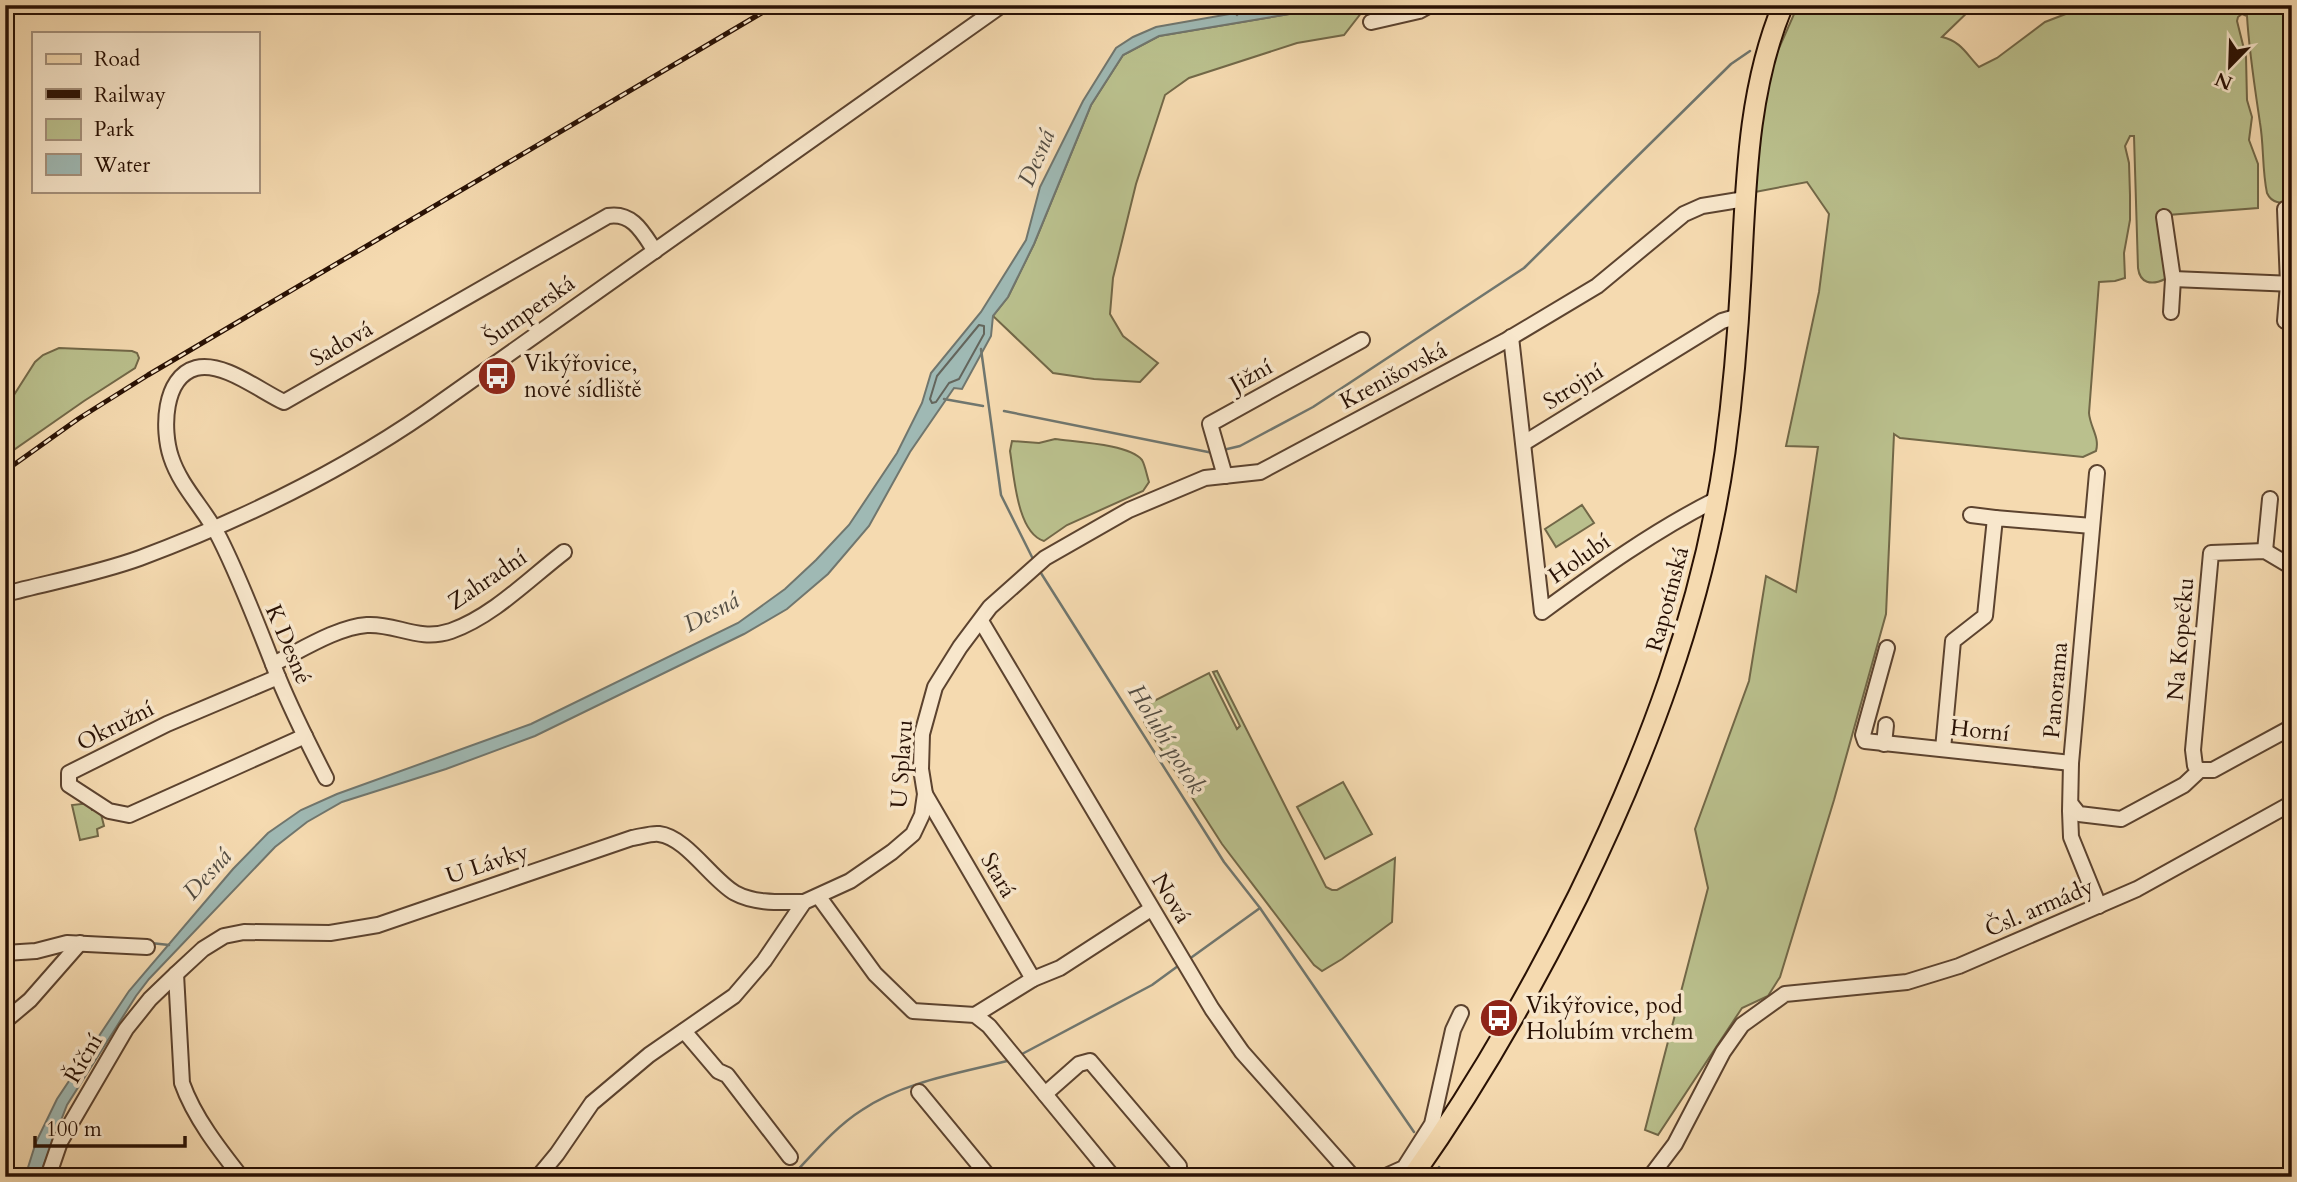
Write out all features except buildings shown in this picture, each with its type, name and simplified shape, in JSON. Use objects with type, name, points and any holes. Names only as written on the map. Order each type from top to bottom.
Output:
[{"type":"main road","name":"Rapotínská","points":[[1412,1177],[1532,986],[1628,789],[1679,653],[1717,499],[1731,402],[1745,199],[1755,109],[1762,67],[1783,5]]},
{"type":"street","name":"Šumperská","points":[[5,594],[127,562],[213,527],[313,481],[383,441],[1002,5]]},
{"type":"street","points":[[1371,22],[1419,11],[1430,5]]},
{"type":"street","name":"Krenišovská","points":[[1045,558],[1129,510],[1205,478],[1260,472],[1511,337],[1597,286],[1684,214],[1702,206],[1745,199]]},
{"type":"street","points":[[2286,209],[2290,284],[2286,321]]},
{"type":"street","name":"Sadová","points":[[213,527],[188,492],[170,456],[166,418],[169,397],[182,376],[196,368],[211,367],[237,377],[284,402],[608,216],[620,216],[634,222],[655,251]]},
{"type":"street","points":[[2164,217],[2173,279],[2171,312]]},
{"type":"street","points":[[2173,279],[2290,284]]},
{"type":"street","name":"Strojní","points":[[1511,337],[1524,443],[1722,321],[1739,316]]},
{"type":"street","name":"Jižní","points":[[1225,476],[1210,424],[1362,340]]},
{"type":"street","name":"Holubí","points":[[1524,443],[1542,612],[1587,578],[1672,523],[1717,499]]},
{"type":"street","name":"Panorama","points":[[2097,472],[2071,763],[2071,837],[2099,906]]},
{"type":"street","points":[[2270,499],[2265,551],[2292,567]]},
{"type":"street","points":[[1972,515],[2092,526]]},
{"type":"street","points":[[1944,750],[1953,641],[1985,616],[1995,519]]},
{"type":"street","name":"K Desné","points":[[213,527],[326,778]]},
{"type":"street","name":"Na Kopečku","points":[[2200,770],[2195,766],[2193,750],[2211,553],[2265,551]]},
{"type":"street","name":"Zahradní","points":[[276,670],[351,627],[370,625],[419,635],[449,631],[484,614],[564,552]]},
{"type":"street","name":"U Splavu","points":[[804,902],[850,881],[913,834],[922,815],[925,794],[921,769],[922,734],[935,687],[990,607],[1045,558]]},
{"type":"street","name":"Nová","points":[[981,621],[1212,1009],[1242,1052],[1353,1177]]},
{"type":"street","points":[[1886,725],[1884,744],[1865,741],[1863,735],[1887,648]]},
{"type":"street","name":"Okružní","points":[[276,670],[69,773],[69,785],[109,811],[129,815],[305,736]]},
{"type":"street","points":[[2071,804],[2079,814],[2121,819],[2184,785],[2200,770],[2213,770],[2292,727]]},
{"type":"street","name":"Horní","points":[[1884,744],[2071,763]]},
{"type":"street","name":"Stará","points":[[925,794],[1032,979]]},
{"type":"street","name":"Čsl. armády","points":[[1651,1175],[1675,1144],[1723,1052],[1742,1025],[1785,994],[1907,982],[1959,966],[2137,889],[2292,803]]},
{"type":"street","name":"U Lávky","points":[[176,974],[203,949],[224,936],[244,932],[330,933],[378,925],[632,838],[659,834],[692,854],[734,893],[768,901],[804,902]]},
{"type":"street","points":[[819,897],[875,974],[913,1011],[975,1015],[989,1026],[1113,1177]]},
{"type":"street","points":[[538,1177],[592,1103],[649,1055],[733,996],[764,961],[804,902]]},
{"type":"street","points":[[975,1015],[1032,979],[1060,968],[1152,909]]},
{"type":"street","points":[[5,953],[36,951],[74,943],[147,947]]},
{"type":"street","points":[[5,1021],[30,1000],[74,943]]},
{"type":"street","points":[[176,974],[182,1083],[188,1099],[241,1177]]},
{"type":"street","name":"Říční","points":[[47,1177],[60,1142],[126,1029],[150,999],[176,974]]},
{"type":"street","points":[[1384,1177],[1405,1168],[1432,1124],[1453,1030],[1461,1013]]},
{"type":"street","points":[[684,1031],[718,1071],[727,1075],[790,1157]]},
{"type":"street","points":[[1045,1094],[1079,1063],[1090,1061],[1179,1166],[1179,1177]]},
{"type":"street","points":[[919,1093],[989,1177]]},
{"type":"green space","points":[[1325,5],[1376,5],[1362,12],[1344,35],[1297,43],[1189,78],[1165,95],[1136,184],[1113,278],[1110,314],[1123,336],[1158,363],[1140,382],[1053,373],[993,316],[1008,297],[1034,244],[1091,105],[1123,55],[1159,36],[1307,11]]},
{"type":"green space","points":[[1798,5],[1975,5],[1942,37],[1959,45],[1979,67],[1997,58],[2045,22],[2089,5],[2292,5],[2292,202],[2274,201],[2267,193],[2247,16],[2242,14],[2237,21],[2246,57],[2247,100],[2252,117],[2249,140],[2258,164],[2258,208],[2168,215],[2165,279],[2147,282],[2141,277],[2138,268],[2134,136],[2130,136],[2125,146],[2129,163],[2130,220],[2124,253],[2125,278],[2099,282],[2089,413],[2097,441],[2096,451],[2083,457],[1900,438],[1894,434],[1886,614],[1834,800],[1780,977],[1768,996],[1742,1008],[1658,1135],[1645,1130],[1708,888],[1695,829],[1749,681],[1766,576],[1796,592],[1818,447],[1786,446],[1819,292],[1829,214],[1807,182],[1755,192],[1765,80]]},
{"type":"green space","points":[[59,348],[132,351],[137,353],[139,358],[135,368],[5,456],[5,409],[35,362]]},
{"type":"green space","points":[[1055,439],[1126,450],[1142,460],[1149,482],[1143,491],[1067,525],[1044,541],[1035,536],[1022,515],[1010,451],[1012,441],[1039,443]]},
{"type":"green space","points":[[1582,505],[1594,523],[1556,547],[1545,529]]},
{"type":"green space","points":[[1217,671],[1326,887],[1337,890],[1395,858],[1392,922],[1322,971],[1314,965],[1222,844],[1145,724],[1140,708],[1209,673],[1237,729],[1240,726],[1213,672]]},
{"type":"green space","points":[[1343,782],[1372,834],[1325,859],[1297,807]]},
{"type":"green space","points":[[90,803],[92,810],[100,810],[104,826],[97,829],[98,836],[80,840],[72,805]]},
{"type":"water","points":[[1281,5],[1325,5],[1307,11],[1159,36],[1123,55],[1091,105],[1034,244],[1008,297],[993,316],[991,336],[962,389],[954,388],[910,452],[869,526],[828,574],[787,609],[744,634],[535,736],[446,769],[342,802],[307,822],[275,847],[149,979],[67,1105],[39,1177],[25,1177],[36,1142],[57,1099],[129,991],[233,869],[268,833],[301,810],[337,794],[531,724],[738,623],[785,589],[849,525],[897,453],[922,403],[931,373],[981,312],[1026,240],[1040,187],[1083,101],[1116,48],[1156,27]]},
{"type":"waterway","points":[[1232,5],[1237,15]]},
{"type":"waterway","points":[[1223,450],[1240,446],[1313,407],[1524,268],[1731,64],[1750,51]]},
{"type":"waterway","name":"Holubí potok","points":[[981,349],[1001,495],[1034,561]]},
{"type":"waterway","points":[[944,399],[983,406]]},
{"type":"waterway","points":[[1004,411],[1213,453]]},
{"type":"waterway","name":"Holubí potok","points":[[1039,570],[1224,862],[1260,908],[1414,1132]]},
{"type":"waterway","points":[[1192,957],[1260,908]]},
{"type":"waterway","points":[[89,937],[113,938]]},
{"type":"waterway","points":[[151,943],[169,945]]},
{"type":"waterway","points":[[1022,1054],[1152,985],[1178,966]]},
{"type":"waterway","points":[[791,1177],[843,1124],[879,1100],[934,1079],[1011,1060]]},
{"type":"waterway","name":"Holubí potok","points":[[1439,1167],[1446,1177]]},
{"type":"railway","points":[[5,471],[78,419],[148,375],[775,5]]},
{"type":"place","name":"Vikýřovice, nové sídliště","points":[[497,376]]},
{"type":"place","name":"Vikýřovice, pod Holubím vrchem","points":[[1499,1018]]},
{"type":"water label","name":"Desná","points":[[1036,158]]},
{"type":"water label","name":"Desná","points":[[711,612]]},
{"type":"water label","name":"Desná","points":[[207,874]]}]
